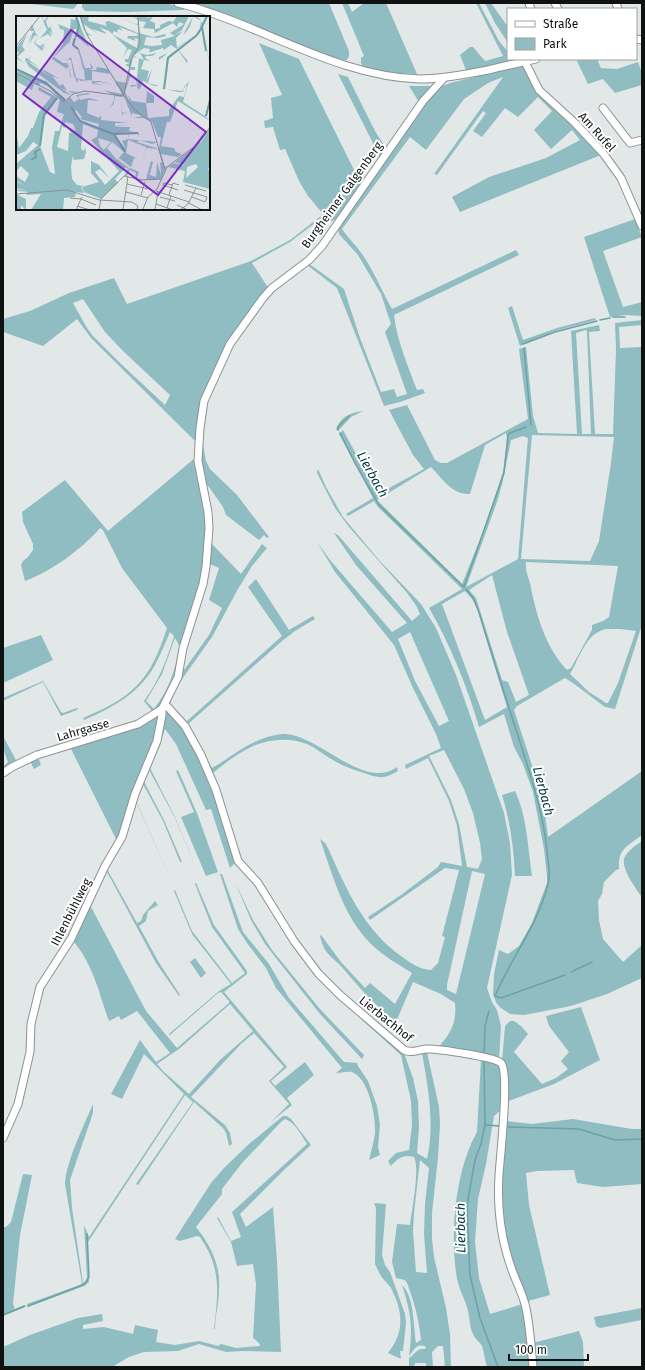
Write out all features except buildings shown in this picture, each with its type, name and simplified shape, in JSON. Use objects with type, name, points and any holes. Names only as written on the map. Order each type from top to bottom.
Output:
[{"type":"street","points":[[178,3],[207,12],[341,64],[397,77],[419,79],[444,78],[532,60]]},
{"type":"street","name":"Am Rufel","points":[[525,62],[539,90],[575,123],[603,154],[621,178],[642,226]]},
{"type":"street","name":"Burgheimer Galgenberg","points":[[164,707],[178,677],[183,648],[203,584],[206,567],[208,512],[198,461],[200,428],[204,401],[230,344],[263,298],[272,288],[309,260],[322,246],[419,107],[444,78]]},
{"type":"street","points":[[603,108],[630,143],[642,140]]},
{"type":"street","name":"Lahrgasse","points":[[3,773],[37,755],[138,724],[164,707]]},
{"type":"street","name":"Ihlenbühlweg","points":[[3,1138],[18,1104],[30,1052],[31,1024],[40,987],[71,939],[105,866],[122,837],[135,794],[157,741],[164,707]]},
{"type":"street","name":"Lierbachhof","points":[[164,707],[184,726],[204,761],[216,790],[238,861],[258,883],[294,941],[328,984],[408,1052],[428,1049],[490,1058],[500,1062],[504,1067],[502,1136],[498,1190],[499,1207],[511,1268],[525,1303],[533,1367]]},
{"type":"street","points":[[155,714],[161,720]]},
{"type":"green space","points":[[22,3],[77,3],[77,5],[73,9]]},
{"type":"green space","points":[[82,3],[164,3],[184,7],[184,10],[126,12],[85,11],[82,7]]},
{"type":"green space","points":[[196,3],[329,3],[349,51],[349,56],[347,60],[344,60],[326,55]]},
{"type":"green space","points":[[342,3],[348,3],[352,12],[364,3],[386,3],[417,74],[394,73],[363,67],[361,58],[364,56]]},
{"type":"green space","points":[[476,3],[479,3],[499,41],[507,51],[507,60],[510,60],[502,63],[466,70],[460,55],[470,47],[473,47],[485,61],[503,56]]},
{"type":"green space","points":[[485,3],[491,3],[507,26],[507,41],[495,23]]},
{"type":"green space","points":[[259,43],[299,59],[361,184],[337,221],[333,220],[332,222],[326,217],[323,217],[290,242],[252,263],[269,289],[254,304],[202,401],[201,445],[203,445],[206,461],[210,469],[237,495],[269,537],[267,538],[264,535],[259,540],[226,515],[223,507],[205,483],[211,543],[241,574],[262,544],[267,548],[252,566],[212,637],[175,689],[170,704],[185,722],[187,721],[282,636],[248,587],[256,579],[289,630],[313,616],[315,619],[282,641],[187,725],[212,768],[253,743],[282,734],[296,736],[310,742],[355,767],[370,772],[384,773],[397,767],[398,771],[384,777],[372,776],[343,765],[307,744],[294,740],[273,740],[253,746],[242,752],[213,773],[237,854],[234,855],[235,863],[230,868],[211,809],[206,810],[176,744],[165,729],[162,738],[156,735],[117,841],[70,747],[38,757],[41,765],[34,769],[30,761],[3,776],[3,767],[8,762],[3,748],[3,736],[16,760],[60,744],[134,723],[152,711],[144,701],[162,670],[174,636],[170,632],[151,672],[135,690],[106,710],[84,720],[83,718],[115,703],[137,685],[154,661],[167,628],[122,568],[103,530],[100,528],[66,559],[35,577],[25,581],[21,565],[33,550],[33,544],[23,522],[22,512],[65,480],[108,531],[195,458],[197,443],[91,338],[77,319],[43,346],[3,332],[3,319],[30,311],[69,293],[114,278],[127,304],[251,261],[290,240],[321,216],[323,214],[308,196],[299,181],[285,149],[280,150],[273,127],[265,128],[264,121],[273,118],[271,98],[282,95]],"holes":[[[83,299],[105,332],[170,395],[165,405],[93,336],[73,303]],[[210,564],[219,568],[209,600],[222,608],[209,635],[182,671],[186,648]],[[175,638],[180,647],[173,672],[168,687],[154,709],[146,701],[162,674]]]},
{"type":"green space","points":[[576,60],[597,60],[601,68],[617,69],[638,62],[642,73],[642,85],[615,93],[603,79],[588,84]]},
{"type":"green space","points":[[525,65],[537,89],[573,123],[601,155],[460,212],[452,197],[489,177],[546,158],[580,140],[572,130],[551,149],[534,130],[552,111],[538,97],[518,117],[505,108],[482,137],[473,131],[486,113],[483,111],[437,175],[434,174],[503,77],[488,83],[464,99],[426,150],[410,137],[342,229],[360,251],[392,309],[516,250],[519,255],[394,315],[400,344],[417,390],[423,389],[425,393],[384,406],[337,288],[307,265],[308,263],[344,289],[360,338],[381,392],[394,389],[397,397],[407,394],[385,332],[391,324],[381,294],[358,255],[339,234],[338,228],[418,112],[440,87],[450,83]]},
{"type":"green space","points":[[338,74],[348,77],[375,131],[386,148],[380,157]]},
{"type":"green space","points":[[409,86],[429,86],[432,87],[419,102]]},
{"type":"green space","points":[[635,219],[642,237],[603,251],[623,307],[642,302],[642,316],[626,315],[610,317],[584,237]]},
{"type":"green space","points":[[512,306],[523,340],[557,328],[595,318],[596,320],[555,331],[520,346],[508,308]]},
{"type":"green space","points":[[642,320],[642,325],[619,327],[620,348],[642,347],[641,628],[615,709],[605,707],[565,678],[517,706],[514,710],[547,811],[545,814],[548,837],[642,771],[642,835],[628,845],[622,852],[619,862],[619,869],[616,870],[604,882],[602,894],[598,901],[599,920],[603,939],[623,962],[642,945],[642,978],[607,994],[571,1006],[524,1015],[510,1014],[497,1004],[493,995],[494,974],[499,950],[508,954],[519,946],[532,923],[547,883],[544,849],[533,792],[523,764],[514,747],[504,714],[479,727],[457,666],[444,636],[429,608],[462,589],[378,507],[374,501],[348,516],[346,514],[373,498],[339,434],[343,430],[378,494],[424,469],[413,455],[389,410],[407,405],[435,460],[441,463],[447,463],[528,419],[519,349],[526,347],[533,416],[538,433],[577,434],[571,331],[599,325],[600,331],[589,332],[595,434],[613,434],[616,349],[615,323]],"holes":[[[586,330],[591,434],[582,434],[576,333]],[[506,433],[507,438],[503,472],[483,532],[462,584],[377,500],[431,467],[453,489],[464,494],[470,494],[485,445]],[[532,435],[614,437],[599,541],[590,561],[521,559]],[[523,436],[528,438],[518,559],[466,587],[502,484],[511,440]],[[526,562],[618,566],[609,617],[592,625],[592,630],[571,668],[567,670],[559,661],[542,630],[526,568]],[[492,575],[507,632],[529,695],[516,702],[508,682],[502,680],[476,598],[469,590]],[[465,591],[473,600],[477,609],[507,707],[485,720],[442,604]],[[606,629],[636,631],[618,683],[608,703],[589,692],[570,674],[584,647],[593,635]]]},
{"type":"green space","points":[[363,411],[351,417],[338,431],[336,429],[340,421],[346,416]]},
{"type":"green space","points":[[318,469],[326,487],[343,517],[379,560],[421,604],[436,628],[456,675],[504,813],[510,843],[512,875],[487,988],[492,1002],[497,1010],[501,1026],[499,1060],[437,1049],[446,1038],[454,1023],[455,1003],[441,994],[413,982],[396,1022],[367,996],[328,953],[324,948],[320,936],[321,935],[341,962],[365,988],[370,983],[395,1004],[412,973],[391,960],[371,944],[361,933],[340,895],[320,839],[328,848],[357,907],[376,933],[404,959],[415,965],[431,970],[438,963],[445,937],[442,936],[459,870],[445,868],[370,920],[368,917],[401,895],[438,867],[441,862],[462,866],[457,826],[449,801],[428,758],[406,769],[405,765],[441,748],[436,734],[394,645],[335,572],[317,542],[330,560],[392,632],[407,623],[356,565],[334,533],[338,535],[412,621],[420,614],[408,594],[349,527],[335,508],[317,473]],"holes":[[[410,632],[449,721],[439,726],[415,681],[398,639]],[[444,750],[464,789],[473,813],[480,843],[482,859],[478,869],[467,867],[459,824],[451,800],[429,756]],[[472,871],[485,874],[456,994],[447,990]]]},
{"type":"green space","points":[[41,635],[53,660],[3,683],[3,648]]},
{"type":"green space","points":[[43,681],[61,712],[63,713],[78,708],[77,710],[61,716],[43,682],[3,701],[3,698]]},
{"type":"green space","points":[[148,768],[150,768],[175,817],[200,878],[175,818]]},
{"type":"green space","points":[[178,770],[197,813],[218,872],[206,876],[181,817],[194,812],[176,771]]},
{"type":"green space","points":[[143,780],[164,820],[182,862],[180,862],[163,821],[142,782]]},
{"type":"green space","points":[[515,791],[525,821],[532,876],[515,876],[511,835],[502,795]]},
{"type":"green space","points":[[135,799],[175,888],[135,800]]},
{"type":"green space","points":[[642,841],[642,897],[630,879],[625,868],[624,859],[632,849]]},
{"type":"green space","points":[[107,869],[137,923],[141,921],[143,915],[155,901],[158,905],[148,911],[146,921],[139,926],[158,961],[180,995],[179,996],[156,963],[106,870]]},
{"type":"green space","points":[[220,874],[222,874],[243,932],[269,964],[289,998],[344,1062],[357,1063],[368,1081],[377,1106],[380,1125],[378,1147],[380,1155],[369,1160],[375,1136],[375,1126],[373,1108],[363,1082],[352,1072],[336,1073],[342,1068],[276,988],[266,968],[238,929]]},
{"type":"green space","points":[[235,882],[253,920],[272,950],[320,1009],[364,1055],[362,1059],[320,1014],[265,944],[251,920]]},
{"type":"green space","points":[[196,883],[214,925],[247,971],[247,974],[224,992],[287,1067],[271,1081],[275,1086],[305,1062],[314,1075],[287,1098],[292,1105],[271,1122],[289,1104],[269,1081],[284,1067],[254,1033],[241,1044],[191,1097],[225,1125],[230,1133],[232,1144],[229,1146],[226,1133],[223,1128],[194,1102],[138,1185],[136,1184],[193,1102],[185,1095],[88,1242],[89,1282],[84,1286],[28,1307],[27,1304],[82,1283],[65,1184],[72,1155],[93,1104],[93,1113],[70,1180],[72,1208],[83,1283],[87,1277],[84,1225],[89,1237],[184,1094],[144,1054],[122,1099],[111,1094],[140,1040],[156,1062],[170,1053],[137,1011],[121,1020],[119,1016],[109,1021],[91,969],[86,959],[73,941],[90,905],[146,1011],[177,1048],[229,1003],[229,1001],[221,992],[218,993],[170,1035],[169,1034],[219,991],[231,984],[192,934],[174,891],[175,890],[192,931],[232,983],[245,973],[212,927],[194,884]],"holes":[[[230,1004],[253,1031],[220,1060],[189,1094],[157,1064],[179,1049]]]},
{"type":"green space","points":[[195,958],[206,973],[201,978],[190,962]]},
{"type":"green space","points":[[581,1007],[600,1060],[554,1084],[506,1102],[502,1061],[505,1026],[510,1021],[514,1021],[528,1034],[514,1052],[542,1084],[556,1078],[568,1069],[561,1061],[569,1052],[549,1026],[546,1016]]},
{"type":"green space","points":[[362,1016],[404,1053],[413,1078],[418,1101],[419,1128],[417,1153],[427,1159],[431,1119],[422,1053],[427,1052],[439,1107],[440,1124],[432,1213],[432,1239],[434,1257],[446,1308],[450,1334],[451,1367],[445,1367],[443,1346],[438,1346],[432,1352],[433,1367],[426,1367],[426,1363],[415,1363],[414,1367],[409,1367],[409,1358],[418,1350],[425,1349],[426,1347],[420,1345],[418,1346],[409,1356],[411,1328],[402,1285],[409,1297],[413,1312],[416,1343],[421,1340],[419,1325],[407,1283],[405,1280],[396,1278],[392,1262],[397,1224],[410,1225],[415,1190],[416,1162],[414,1157],[407,1156],[399,1159],[391,1166],[388,1161],[396,1153],[409,1150],[412,1125],[411,1101],[401,1055],[361,1019]],"holes":[[[420,1160],[429,1168],[425,1204],[424,1234],[427,1273],[416,1272],[413,1231]]]},
{"type":"green space","points":[[481,1059],[498,1063],[502,1069],[502,1109],[494,1116],[486,1164],[478,1199],[475,1242],[479,1278],[490,1314],[523,1304],[531,1367],[487,1367],[482,1346],[472,1331],[468,1310],[457,1277],[454,1255],[454,1219],[456,1200],[464,1164],[477,1132]]},
{"type":"green space","points":[[283,1116],[287,1116],[291,1119],[311,1145],[240,1214],[246,1227],[273,1207],[281,1352],[226,1352],[199,1344],[178,1351],[144,1352],[129,1357],[112,1367],[3,1367],[3,1347],[30,1335],[78,1318],[102,1314],[103,1321],[83,1325],[83,1329],[104,1327],[133,1334],[135,1325],[158,1330],[156,1342],[175,1345],[199,1341],[218,1346],[221,1344],[236,1348],[260,1346],[259,1343],[253,1338],[256,1284],[253,1264],[237,1266],[231,1242],[217,1218],[218,1217],[231,1241],[241,1237],[232,1212],[307,1144],[295,1126],[285,1119],[281,1122],[242,1163],[222,1189],[222,1194],[196,1227],[214,1256],[218,1272],[219,1294],[215,1329],[217,1282],[212,1260],[200,1237],[197,1236],[180,1241],[175,1239],[211,1183],[224,1168],[249,1144]]},
{"type":"green space","points":[[573,1119],[632,1129],[642,1129],[642,1184],[603,1187],[577,1183],[574,1170],[537,1171],[526,1173],[529,1205],[550,1295],[528,1301],[510,1251],[502,1211],[501,1179],[505,1121],[532,1124]]},
{"type":"green space","points":[[23,1174],[32,1175],[20,1235],[13,1304],[15,1309],[24,1305],[25,1307],[3,1316],[3,1227],[6,1227],[11,1222]]},
{"type":"green space","points":[[374,1203],[386,1204],[382,1255],[385,1265],[390,1272],[405,1314],[406,1323],[403,1351],[400,1351],[401,1359],[388,1353],[394,1345],[400,1329],[400,1313],[391,1288],[382,1277],[375,1264],[376,1208]]},
{"type":"green space","points":[[642,1308],[642,1320],[600,1328],[596,1326],[594,1317]]},
{"type":"green space","points":[[579,1331],[583,1342],[584,1367],[535,1367],[533,1343]]},
{"type":"waterway","points":[[613,317],[625,317]]},
{"type":"waterway","points":[[600,320],[610,318]]},
{"type":"waterway","points":[[523,344],[555,332],[597,321]]},
{"type":"waterway","points":[[524,348],[531,425]]},
{"type":"waterway","name":"Lierbach","points":[[338,430],[338,427],[349,416]]},
{"type":"waterway","name":"Lierbach","points":[[340,433],[379,505],[464,587],[504,473],[508,435],[526,427]]},
{"type":"waterway","name":"Lierbach","points":[[466,589],[473,598],[479,612],[533,783],[543,823],[549,868],[548,884],[544,899],[495,996],[501,998],[565,975]]},
{"type":"waterway","points":[[571,972],[592,962]]},
{"type":"waterway","name":"Lierbach","points":[[484,1054],[485,1026],[489,1011]]},
{"type":"waterway","name":"Lierbach","points":[[484,1061],[485,1125],[481,1144],[475,1160],[467,1205],[470,1275],[480,1318],[498,1367]]},
{"type":"waterway","points":[[486,1125],[500,1126]]},
{"type":"waterway","points":[[506,1127],[579,1129],[615,1140],[642,1139]]},
{"type":"waterway","points":[[28,1306],[85,1284],[89,1277],[87,1234]]},
{"type":"waterway","points":[[3,1315],[25,1306]]}]
